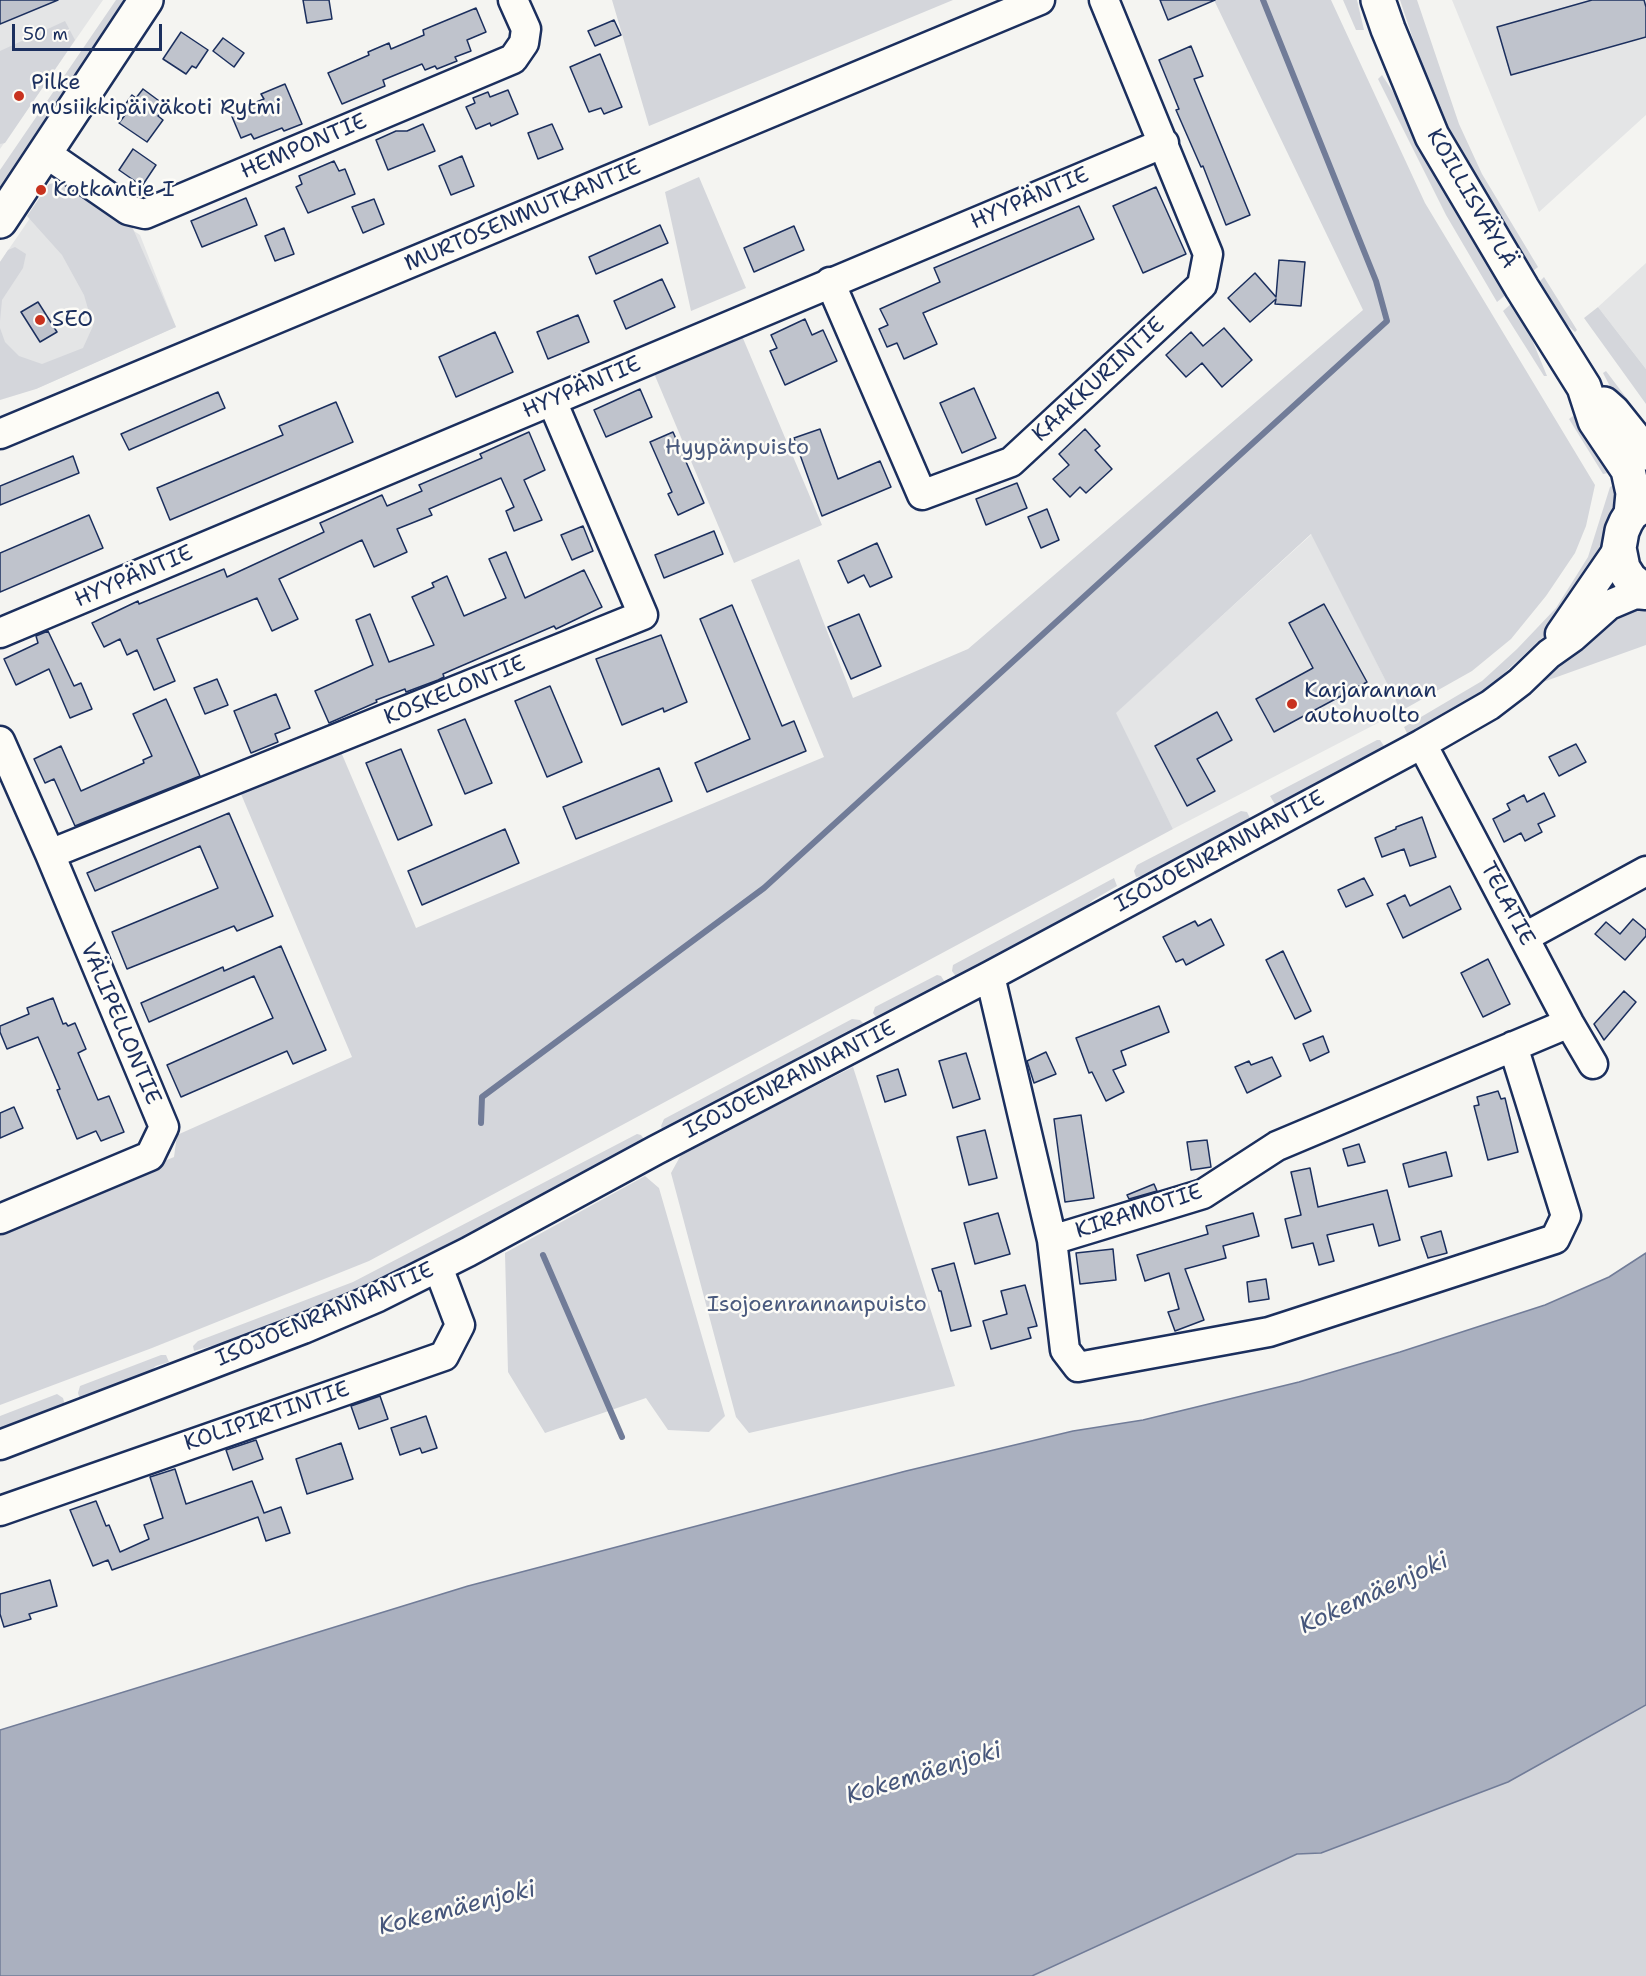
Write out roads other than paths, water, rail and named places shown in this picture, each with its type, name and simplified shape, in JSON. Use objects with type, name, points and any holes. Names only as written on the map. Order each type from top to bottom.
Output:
[{"type":"main road","points":[[0,221],[146,0]]},
{"type":"main road","name":"KOILLISVÄYLÄ","points":[[1378,0],[1432,136],[1584,387],[1595,421],[1628,470],[1639,509]]},
{"type":"main road","name":"KOILLISVÄYLÄ","points":[[1584,387],[1613,412],[1646,453]]},
{"type":"main road","points":[[1639,509],[1622,531],[1619,548],[1623,568],[1630,579],[1646,593]]},
{"type":"street","name":"HEMPONTIE","points":[[44,152],[128,210],[145,214],[513,59],[524,43],[526,29],[513,0]]},
{"type":"street","name":"MURTOSENMUTKANTIE","points":[[2,433],[1040,0]]},
{"type":"street","name":"KAAKKURINTIE","points":[[830,282],[922,495],[1011,462],[1202,285],[1208,254],[1104,0]]},
{"type":"street","name":"HYYPÄNTIE","points":[[0,633],[1164,143]]},
{"type":"street","name":"KOSKELONTIE","points":[[50,854],[643,615],[552,401]]},
{"type":"street","name":"ISOJOENRANNANTIE","points":[[1549,654],[1562,630],[1619,548]]},
{"type":"street","name":"ISOJOENRANNANTIE","points":[[0,1445],[303,1329],[378,1297],[438,1267],[656,1150],[990,976],[1422,744],[1490,705],[1609,605],[1635,594],[1646,593]]},
{"type":"street","name":"VÄLIPELLONTIE","points":[[0,741],[50,854],[164,1127],[150,1156],[0,1220]]},
{"type":"street","name":"TELATIE","points":[[1422,744],[1569,1023],[1593,1064]]},
{"type":"street","points":[[1525,938],[1646,872]]},
{"type":"street","name":"KIRAMOTIE","points":[[990,976],[1052,1240],[1203,1194],[1277,1146],[1569,1023]]},
{"type":"street","points":[[1052,1240],[1065,1350],[1078,1367],[1269,1332],[1555,1239],[1566,1216],[1513,1046]]},
{"type":"street","name":"KOLIPIRTINTIE","points":[[0,1511],[444,1356],[460,1325],[438,1267]]},
{"type":"water","name":"Kokemäenjoki","points":[[1646,1253],[1646,1705],[1508,1782],[1321,1853],[1297,1854],[1032,1976],[0,1976],[0,1730],[468,1586],[906,1471],[1073,1431],[1143,1420],[1299,1382],[1545,1305],[1609,1277]]},
{"type":"waterway","points":[[481,1123],[482,1097],[764,888],[1387,321],[1376,281],[1263,0]]},
{"type":"waterway","points":[[543,1255],[622,1437]]},
{"type":"place","name":"Pilke musiikkipäiväkoti Rytmi","points":[[19,96]]},
{"type":"place","name":"Kotkantie I","points":[[41,190]]},
{"type":"place","name":"SEO","points":[[40,320]]},
{"type":"place","name":"Karjarannan autohuolto","points":[[1292,704]]},
{"type":"park label","name":"Hyypänpuisto","points":[[737,448]]},
{"type":"park label","name":"Isojoenrannanpuisto","points":[[817,1305]]}]
